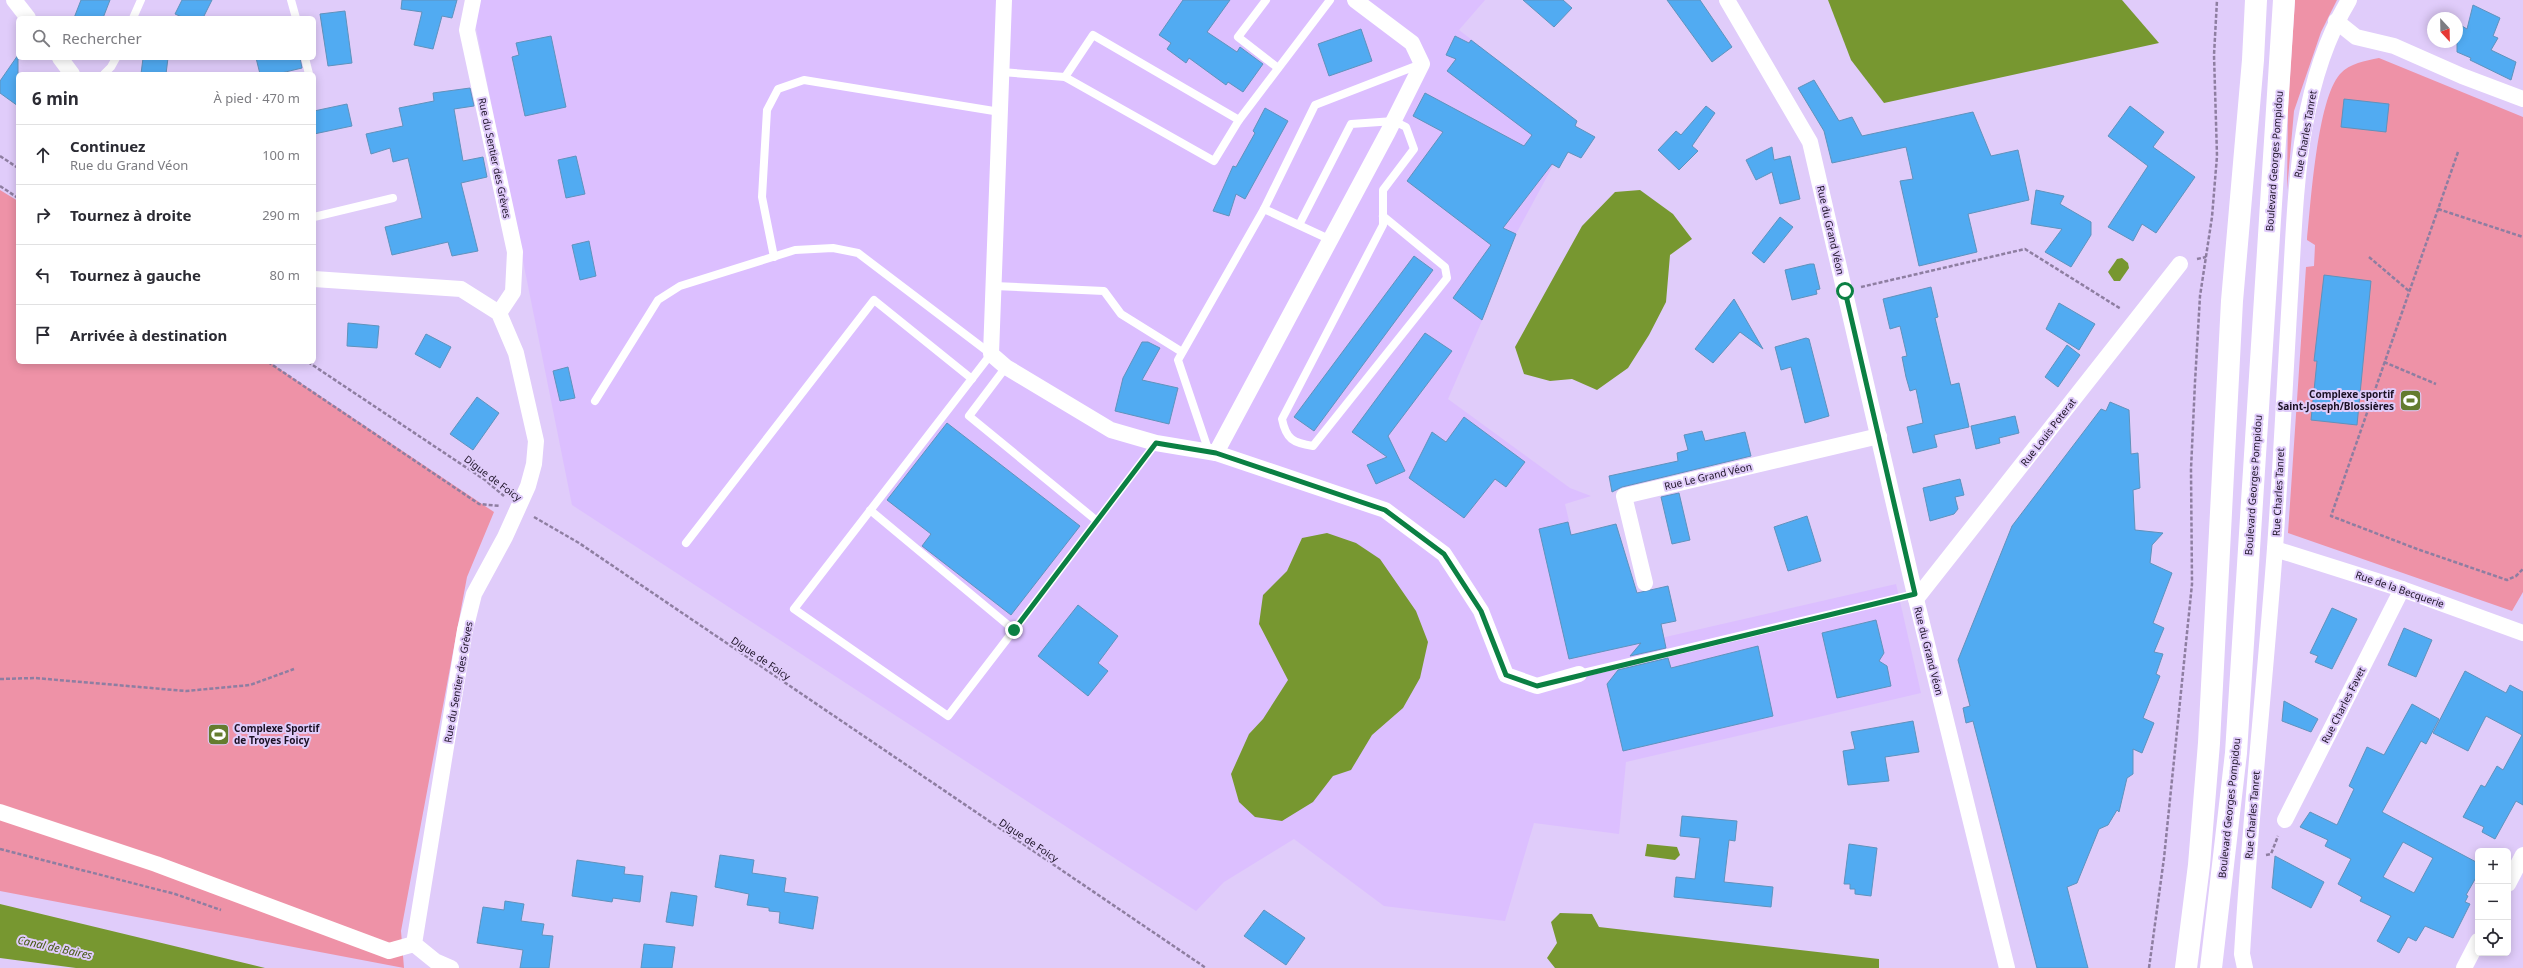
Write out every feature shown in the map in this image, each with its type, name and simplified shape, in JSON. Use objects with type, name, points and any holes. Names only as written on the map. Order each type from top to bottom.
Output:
[{"type":"main road","points":[[2186,968],[2199,865],[2209,743],[2231,309],[2253,60],[2256,0]]},
{"type":"main road","name":"Boulevard Georges Pompidou","points":[[2211,968],[2236,753],[2284,0]]},
{"type":"street","points":[[14,0],[26,16]]},
{"type":"street","name":"Rue du Sentier des Grèves","points":[[414,944],[465,630],[474,594],[528,486],[534,464],[536,441],[516,353],[499,314],[513,292],[515,252],[467,30],[473,0]]},
{"type":"street","points":[[1004,0],[991,354],[1006,367],[1111,430],[1156,443],[1213,453],[1385,510],[1444,554],[1481,611],[1506,675],[1537,686],[1579,674]]},
{"type":"street","points":[[1213,453],[1331,240],[1394,121],[1422,64],[1412,43],[1355,0]]},
{"type":"street","name":"Rue du Grand Véon","points":[[1727,0],[1810,142],[1916,597],[2007,968]]},
{"type":"street","name":"Rue Charles Tanret","points":[[2245,968],[2242,954],[2248,860],[2275,549],[2298,163],[2313,87],[2336,21],[2349,0]]},
{"type":"street","points":[[2336,21],[2356,37],[2394,46],[2462,76],[2523,99]]},
{"type":"street","points":[[62,60],[70,72]]},
{"type":"street","name":"Rue Louis Poterat","points":[[1916,597],[2180,264]]},
{"type":"street","points":[[316,279],[461,289],[499,314]]},
{"type":"street","name":"Rue Le Grand Véon","points":[[1645,583],[1624,496],[1878,436]]},
{"type":"street","name":"Rue de la Becquerie","points":[[2275,549],[2402,589],[2523,633]]},
{"type":"street","name":"Rue Charles Favet","points":[[2285,820],[2402,589]]},
{"type":"street","points":[[0,812],[156,864],[389,951],[414,944],[435,960],[451,968]]},
{"type":"street","points":[[2511,878],[2523,855]]},
{"type":"street","points":[[2464,968],[2475,947]]},
{"type":"lane","points":[[134,16],[141,0]]},
{"type":"lane","points":[[291,0],[295,16]]},
{"type":"lane","points":[[1266,0],[1238,37],[1278,68]]},
{"type":"lane","points":[[1001,72],[1064,77],[1214,161],[1239,120],[1330,0]]},
{"type":"lane","points":[[1064,77],[1093,35],[1239,120]]},
{"type":"lane","points":[[106,72],[112,67],[115,60]]},
{"type":"lane","points":[[306,60],[308,72]]},
{"type":"lane","points":[[1213,453],[1178,360],[1182,352],[1264,209],[1315,105],[1422,64]]},
{"type":"lane","points":[[774,257],[762,197],[767,110],[778,88],[804,80],[1000,112]]},
{"type":"lane","points":[[1299,225],[1351,124],[1394,121],[1406,127],[1414,149],[1383,190],[1383,216],[1383,225],[1282,419],[1285,432],[1296,444],[1313,446],[1447,278],[1445,267],[1383,216]]},
{"type":"lane","points":[[316,217],[392,198]]},
{"type":"lane","points":[[1264,209],[1331,240]]},
{"type":"lane","points":[[595,401],[658,300],[680,286],[796,250],[833,248],[858,253],[991,354],[794,609],[948,716],[1156,443]]},
{"type":"lane","points":[[994,286],[1104,291],[1121,314],[1182,352]]},
{"type":"lane","points":[[686,543],[874,300],[972,379]]},
{"type":"lane","points":[[1006,367],[969,416],[1097,521]]},
{"type":"lane","points":[[870,510],[1014,630]]},
{"type":"lane","points":[[1579,674],[1916,597]]},
{"type":"path","points":[[2149,968],[2164,858],[2192,584],[2192,469],[2195,374],[2200,296],[2212,217],[2217,156],[2214,55],[2217,0]]},
{"type":"path","points":[[2458,152],[2331,516],[2417,549],[2507,580],[2516,576],[2523,568]]},
{"type":"path","points":[[0,156],[16,167]]},
{"type":"path","points":[[0,186],[16,197]]},
{"type":"path","points":[[2438,209],[2523,237]]},
{"type":"path","points":[[1845,291],[2025,249],[2137,319]]},
{"type":"path","points":[[2369,257],[2409,291]]},
{"type":"path","points":[[2384,362],[2436,384]]},
{"type":"path","points":[[271,364],[479,504],[518,508]]},
{"type":"path","name":"Digue de Foicy","points":[[311,364],[485,480],[518,508],[579,543],[1206,968]]},
{"type":"path","points":[[0,678],[35,678],[186,691],[250,685],[294,669]]},
{"type":"path","points":[[2248,860],[2271,854],[2285,820]]},
{"type":"path","points":[[0,849],[175,894],[227,912]]},
{"type":"shaded area","points":[[480,0],[1485,0],[1459,30],[1577,121],[1516,234],[1481,323],[1448,399],[1570,488],[1591,496],[1565,504],[1600,652],[1896,584],[1921,693],[1626,762],[1619,834],[1534,823],[1505,921],[1384,906],[1294,839],[1224,882],[1196,911],[572,505],[476,27]]},
{"type":"shaded area","points":[[2295,0],[2337,0],[2321,32],[2294,111],[2287,190],[2288,107]]},
{"type":"shaded area","name":"Complexe sportif Saint-Joseph/Blossières","points":[[2379,58],[2523,117],[2523,592],[2512,611],[2288,533],[2306,267],[2314,266],[2315,245],[2307,240],[2316,153],[2326,106],[2332,87],[2340,74],[2348,67],[2363,61]]},
{"type":"shaded area","name":"Complexe Sportif de Troyes Foicy","points":[[0,190],[16,200],[16,364],[272,364],[494,512],[467,577],[401,931],[404,968],[0,891]]},
{"type":"water","points":[[1828,0],[2122,0],[2159,43],[1884,103],[1851,60]]},
{"type":"water","points":[[1640,190],[1673,214],[1692,239],[1670,255],[1666,302],[1649,335],[1628,368],[1597,390],[1572,379],[1550,381],[1524,374],[1515,347],[1582,226],[1615,192]]},
{"type":"water","points":[[2122,258],[2128,263],[2129,268],[2120,281],[2114,281],[2108,272],[2117,259]]},
{"type":"water","points":[[1327,533],[1356,543],[1380,559],[1416,611],[1428,642],[1420,678],[1403,708],[1372,735],[1351,770],[1333,776],[1313,802],[1282,821],[1255,817],[1239,802],[1231,774],[1249,734],[1263,719],[1288,680],[1259,624],[1263,595],[1287,571],[1302,538]]},
{"type":"water","points":[[1647,844],[1677,847],[1680,855],[1675,860],[1645,856]]},
{"type":"water","name":"Canal de Baires","points":[[0,904],[265,968],[76,968],[0,958]]},
{"type":"water","points":[[1560,913],[1592,914],[1599,927],[1879,959],[1879,968],[1555,968],[1547,958],[1557,943],[1551,922]]},
{"type":"building","points":[[81,0],[110,0],[104,16],[75,16]]},
{"type":"building","points":[[182,0],[212,0],[204,16],[180,16],[175,14]]},
{"type":"building","points":[[402,0],[457,0],[452,18],[442,16],[433,49],[414,45],[422,12],[401,9]]},
{"type":"building","points":[[1183,0],[1230,0],[1207,32],[1237,52],[1240,47],[1263,64],[1243,92],[1228,82],[1226,85],[1189,58],[1186,63],[1167,49],[1171,43],[1159,35]]},
{"type":"building","points":[[1523,0],[1563,0],[1572,8],[1554,27]]},
{"type":"building","points":[[1667,0],[1700,0],[1732,47],[1712,62]]},
{"type":"building","points":[[2473,5],[2500,18],[2493,36],[2498,38],[2491,50],[2516,62],[2511,80],[2457,52],[2457,48],[2463,48],[2463,27],[2467,29]]},
{"type":"building","points":[[345,11],[352,63],[328,66],[320,14]]},
{"type":"building","points":[[1361,29],[1372,61],[1329,76],[1318,44]]},
{"type":"building","points":[[551,36],[566,107],[525,116],[512,57],[519,55],[516,43]]},
{"type":"building","points":[[1455,36],[1469,43],[1471,40],[1577,121],[1575,126],[1595,137],[1581,158],[1568,152],[1559,168],[1552,164],[1503,228],[1516,234],[1482,320],[1453,298],[1491,245],[1407,181],[1443,132],[1413,116],[1425,93],[1524,146],[1532,135],[1447,71],[1456,59],[1446,55]]},
{"type":"building","points":[[16,58],[16,60],[18,60],[18,72],[16,72],[16,105],[0,93],[0,81]]},
{"type":"building","points":[[143,60],[168,60],[166,72],[141,72]]},
{"type":"building","points":[[256,60],[300,60],[302,68],[285,72],[260,72]]},
{"type":"building","points":[[1814,80],[1839,121],[1852,117],[1862,136],[1973,112],[1991,156],[2018,150],[2029,200],[1968,214],[1977,252],[1919,266],[1900,181],[1913,179],[1906,147],[1832,163],[1824,131],[1798,88]]},
{"type":"building","points":[[470,88],[474,106],[454,109],[463,161],[483,157],[487,177],[461,183],[478,251],[452,256],[448,242],[392,255],[385,227],[422,218],[408,158],[393,162],[390,148],[371,154],[366,134],[403,126],[399,108],[434,101],[433,93]]},
{"type":"building","points":[[2344,99],[2389,104],[2386,132],[2341,127]]},
{"type":"building","points":[[347,104],[352,126],[316,134],[316,111]]},
{"type":"building","points":[[1706,106],[1715,113],[1692,146],[1698,151],[1679,170],[1658,150],[1676,131],[1681,135]]},
{"type":"building","points":[[2130,106],[2164,132],[2153,147],[2195,177],[2156,233],[2142,224],[2133,241],[2108,227],[2148,166],[2108,136]]},
{"type":"building","points":[[1265,108],[1288,121],[1245,199],[1236,194],[1229,216],[1213,211],[1233,166],[1236,167],[1255,133],[1253,131]]},
{"type":"building","points":[[1772,147],[1774,160],[1790,156],[1800,199],[1780,204],[1772,172],[1756,180],[1746,160]]},
{"type":"building","points":[[576,156],[585,194],[566,198],[558,160]]},
{"type":"building","points":[[2036,190],[2064,196],[2060,204],[2091,222],[2091,235],[2071,267],[2045,252],[2062,229],[2031,224]]},
{"type":"building","points":[[1780,217],[1793,227],[1764,263],[1752,253]]},
{"type":"building","points":[[589,241],[596,276],[580,280],[572,245]]},
{"type":"building","points":[[1414,256],[1433,270],[1314,431],[1294,417]]},
{"type":"building","points":[[1814,264],[1820,289],[1816,290],[1817,294],[1792,300],[1785,270]]},
{"type":"building","points":[[2324,275],[2371,281],[2357,425],[2311,420],[2317,361],[2314,361]]},
{"type":"building","points":[[1931,287],[1938,317],[1935,318],[1951,385],[1959,383],[1969,427],[1934,435],[1937,447],[1913,453],[1907,427],[1923,423],[1916,389],[1910,391],[1906,377],[1902,357],[1907,356],[1900,326],[1890,329],[1883,299]]},
{"type":"building","points":[[1734,299],[1763,349],[1740,332],[1713,363],[1695,349]]},
{"type":"building","points":[[2059,303],[2095,324],[2079,350],[2046,329]]},
{"type":"building","points":[[348,323],[379,326],[377,348],[347,346]]},
{"type":"building","points":[[1425,333],[1452,351],[1388,436],[1405,471],[1376,484],[1367,465],[1387,457],[1352,432]]},
{"type":"building","points":[[426,334],[451,347],[440,368],[415,354]]},
{"type":"building","points":[[1806,338],[1809,339],[1829,416],[1805,423],[1791,367],[1781,370],[1775,347]]},
{"type":"building","points":[[1142,342],[1148,342],[1160,348],[1142,380],[1178,388],[1169,424],[1115,411],[1123,378]]},
{"type":"building","points":[[2067,345],[2080,355],[2058,387],[2045,377]]},
{"type":"building","points":[[568,367],[575,398],[560,401],[553,371]]},
{"type":"building","points":[[477,397],[499,413],[473,450],[450,434]]},
{"type":"building","points":[[2110,402],[2129,410],[2131,454],[2138,453],[2140,488],[2133,490],[2135,530],[2163,533],[2152,545],[2150,563],[2172,573],[2153,623],[2164,628],[2154,652],[2163,654],[2156,674],[2160,676],[2143,718],[2154,723],[2142,753],[2133,749],[2133,774],[2127,778],[2119,812],[2117,810],[2108,825],[2099,829],[2077,883],[2067,887],[2088,968],[2037,968],[1973,721],[1966,723],[1963,708],[1970,706],[1958,660],[2012,526],[2101,409],[2106,411]]},
{"type":"building","points":[[2015,416],[2019,433],[1999,438],[2000,443],[1976,449],[1971,426]]},
{"type":"building","points":[[1464,417],[1525,462],[1506,487],[1495,479],[1464,518],[1409,478],[1432,432],[1446,442]]},
{"type":"building","points":[[947,423],[1080,526],[1011,615],[922,546],[931,534],[887,500]]},
{"type":"building","points":[[1702,431],[1705,441],[1745,432],[1751,456],[1622,487],[1612,492],[1609,476],[1678,461],[1677,453],[1688,450],[1684,435]]},
{"type":"building","points":[[1960,479],[1964,495],[1955,497],[1958,509],[1954,514],[1930,521],[1923,488]]},
{"type":"building","points":[[1679,493],[1690,540],[1672,544],[1661,497]]},
{"type":"building","points":[[1807,516],[1821,561],[1788,571],[1774,527]]},
{"type":"building","points":[[1568,522],[1571,535],[1616,524],[1637,593],[1668,586],[1676,621],[1661,624],[1666,648],[1630,656],[1641,643],[1569,659],[1539,529]]},
{"type":"building","points":[[1078,605],[1118,636],[1098,663],[1108,671],[1088,696],[1038,656]]},
{"type":"building","points":[[2332,608],[2357,619],[2332,669],[2315,662],[2318,656],[2310,653]]},
{"type":"building","points":[[1876,620],[1884,653],[1879,661],[1887,666],[1891,686],[1837,698],[1822,633]]},
{"type":"building","points":[[2404,628],[2432,640],[2416,677],[2388,665]]},
{"type":"building","points":[[1758,646],[1773,716],[1623,751],[1607,684],[1618,670],[1668,658],[1671,668]]},
{"type":"building","points":[[2465,671],[2506,693],[2510,685],[2523,692],[2523,805],[2516,801],[2495,839],[2482,832],[2484,827],[2463,817],[2481,785],[2485,787],[2497,766],[2503,770],[2522,735],[2486,716],[2468,751],[2433,733]]},
{"type":"building","points":[[2284,701],[2318,719],[2311,732],[2282,721]]},
{"type":"building","points":[[2412,704],[2439,719],[2426,744],[2421,741],[2382,812],[2475,861],[2475,879],[2466,895],[2468,896],[2465,902],[2470,904],[2453,938],[2425,926],[2416,941],[2408,937],[2399,953],[2377,941],[2391,916],[2360,901],[2362,897],[2338,884],[2351,859],[2325,846],[2328,840],[2300,827],[2310,812],[2337,825],[2354,789],[2349,786],[2367,747],[2384,755]],"holes":[[[2403,842],[2433,858],[2414,893],[2383,877]]]},
{"type":"building","points":[[1913,721],[1919,752],[1885,757],[1889,781],[1848,785],[1843,751],[1855,749],[1851,732]]},
{"type":"building","points":[[1682,816],[1737,821],[1735,841],[1729,840],[1724,882],[1773,887],[1771,907],[1674,897],[1676,877],[1695,879],[1700,838],[1680,836]]},
{"type":"building","points":[[1849,844],[1877,848],[1871,896],[1855,894],[1855,889],[1850,889],[1850,884],[1844,884]]},
{"type":"building","points":[[720,855],[754,860],[752,873],[786,878],[784,892],[818,897],[813,929],[779,923],[780,912],[769,911],[769,908],[747,905],[749,894],[715,887]]},
{"type":"building","points":[[2275,856],[2324,882],[2311,908],[2272,888]]},
{"type":"building","points":[[577,860],[625,867],[624,874],[643,876],[640,902],[613,898],[612,902],[572,896]]},
{"type":"building","points":[[671,892],[697,896],[693,926],[666,922]]},
{"type":"building","points":[[505,901],[524,904],[521,921],[544,924],[542,935],[553,936],[549,968],[520,968],[523,950],[477,943],[483,907],[504,910]]},
{"type":"building","points":[[1264,910],[1305,938],[1286,965],[1244,936]]},
{"type":"building","points":[[644,944],[675,947],[672,968],[641,968]]},
{"type":"place","name":"Complexe sportif Saint-Joseph/Blossières","points":[[2410,400]]},
{"type":"place","name":"Complexe Sportif de Troyes Foicy","points":[[219,734]]},
{"type":"route","points":[[1014,630],[1156,443],[1216,453],[1385,510],[1444,554],[1481,611],[1506,675],[1537,686],[1579,674],[1915,594],[1845,291]]}]
